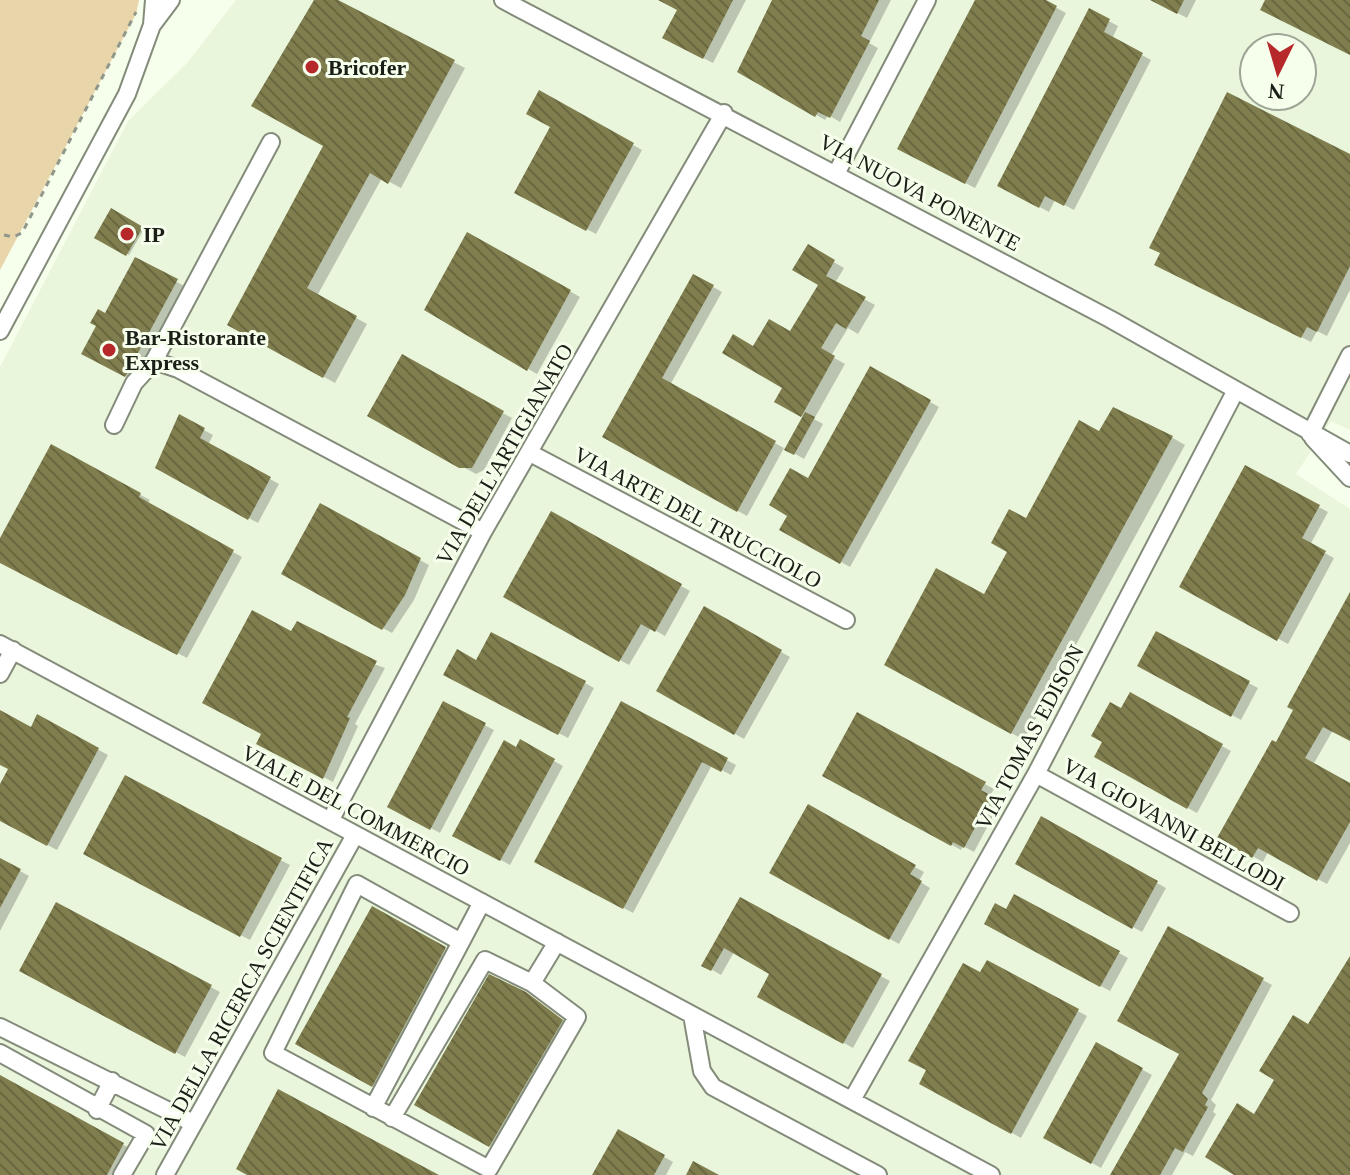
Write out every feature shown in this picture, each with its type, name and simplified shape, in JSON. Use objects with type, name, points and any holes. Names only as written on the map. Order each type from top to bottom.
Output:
[{"type":"street","points":[[0,331],[127,94],[152,25],[154,0]]},
{"type":"street","points":[[152,25],[171,0]]},
{"type":"street","name":"VIA NUOVA PONENTE","points":[[503,0],[837,172],[1350,454]]},
{"type":"street","points":[[837,172],[927,0]]},
{"type":"street","name":"VIA DELL'ARTIGIANATO","points":[[330,821],[483,532],[724,113]]},
{"type":"street","points":[[114,425],[134,383],[154,361],[271,142]]},
{"type":"street","points":[[1310,434],[1350,355]]},
{"type":"street","points":[[154,361],[178,369],[483,532]]},
{"type":"street","name":"VIA TOMAS EDISON","points":[[852,1100],[1036,774],[1236,390]]},
{"type":"street","name":"VIA NUOVA PONENTE","points":[[1310,434],[1350,478]]},
{"type":"street","name":"VIA ARTE DEL TRUCCIOLO","points":[[530,453],[846,620]]},
{"type":"street","points":[[0,674],[6,647]]},
{"type":"street","name":"VIALE DEL COMMERCIO","points":[[6,647],[991,1175]]},
{"type":"street","name":"VIA GIOVANNI BELLODI","points":[[1036,774],[1290,913]]},
{"type":"street","name":"VIA DELLA RICERCA SCIENTIFICA","points":[[165,1175],[355,835]]},
{"type":"street","points":[[392,1118],[485,960],[532,983],[577,1017],[489,1169],[392,1118],[373,1108],[273,1053],[357,884],[461,942]]},
{"type":"street","points":[[373,1108],[482,902]]},
{"type":"street","points":[[532,983],[557,942]]},
{"type":"street","points":[[692,1015],[702,1071],[713,1087],[878,1175]]},
{"type":"street","points":[[0,1027],[193,1123]]},
{"type":"street","points":[[24,1039],[7,1057],[97,1110],[146,1134],[122,1175]]},
{"type":"street","points":[[97,1110],[112,1081]]},
{"type":"path","points":[[4,235],[13,237],[22,233],[104,79],[140,0]]},
{"type":"shaded area","points":[[0,0],[139,0],[136,14],[0,270]]},
{"type":"shaded area","points":[[236,0],[1350,0],[1350,430],[1331,421],[1296,474],[1350,509],[1350,1175],[0,1175],[0,367],[128,121],[187,63]]},
{"type":"building","points":[[314,0],[338,0],[455,60],[388,184],[370,173],[307,288],[357,316],[323,378],[227,325],[323,146],[251,106]]},
{"type":"building","points":[[658,0],[733,0],[703,59],[662,38],[677,10]]},
{"type":"building","points":[[772,0],[879,0],[861,36],[870,41],[830,118],[818,112],[815,117],[737,72]]},
{"type":"building","points":[[975,0],[1046,0],[1057,6],[965,184],[897,149]]},
{"type":"building","points":[[1150,0],[1184,0],[1177,14]]},
{"type":"building","points":[[1265,0],[1350,0],[1350,55],[1318,39],[1318,32],[1304,32],[1260,10]]},
{"type":"building","points":[[1089,8],[1110,19],[1104,32],[1143,53],[1064,206],[1045,196],[1039,208],[997,186]]},
{"type":"building","points":[[539,90],[634,143],[586,231],[514,193],[550,127],[526,114]]},
{"type":"building","points":[[1227,92],[1238,98],[1238,112],[1267,112],[1350,154],[1350,266],[1317,332],[1307,327],[1301,338],[1154,265],[1160,253],[1149,248]]},
{"type":"building","points":[[111,208],[143,227],[126,256],[94,238]]},
{"type":"building","points":[[467,232],[571,290],[527,371],[424,310]]},
{"type":"building","points":[[808,244],[835,260],[826,276],[866,297],[846,329],[836,323],[821,348],[835,356],[801,417],[774,402],[782,388],[722,353],[733,334],[753,346],[769,319],[790,331],[818,285],[792,270]]},
{"type":"building","points":[[135,257],[178,279],[125,377],[81,354],[96,326],[90,323],[98,309],[105,313]]},
{"type":"building","points":[[693,274],[714,285],[662,378],[776,441],[737,512],[602,437]]},
{"type":"building","points":[[402,354],[504,411],[472,468],[459,468],[367,416]]},
{"type":"building","points":[[870,366],[931,400],[840,564],[779,530],[787,516],[769,505],[790,468],[808,478]]},
{"type":"building","points":[[1113,407],[1173,436],[1011,734],[884,665],[936,568],[984,594],[1007,552],[991,543],[1009,509],[1026,518],[1079,420],[1099,431]]},
{"type":"building","points":[[805,412],[815,417],[794,455],[784,450]]},
{"type":"building","points":[[179,414],[205,428],[200,438],[271,477],[248,520],[155,468]]},
{"type":"building","points":[[51,444],[141,493],[139,497],[234,550],[177,655],[0,563],[0,538]]},
{"type":"building","points":[[1245,465],[1320,505],[1302,538],[1326,551],[1277,641],[1179,587]]},
{"type":"building","points":[[320,503],[421,558],[405,595],[382,630],[281,574]]},
{"type":"building","points":[[551,511],[682,584],[655,632],[641,624],[619,662],[503,597]]},
{"type":"building","points":[[1350,592],[1350,741],[1323,727],[1305,758],[1350,783],[1350,822],[1317,881],[1258,848],[1252,858],[1217,838],[1272,740],[1276,742],[1293,710],[1287,707]]},
{"type":"building","points":[[704,606],[782,650],[734,735],[656,691]]},
{"type":"building","points":[[252,610],[291,631],[297,621],[377,661],[347,717],[350,718],[323,779],[256,744],[261,734],[202,703]]},
{"type":"building","points":[[1156,631],[1250,681],[1231,717],[1137,666]]},
{"type":"building","points":[[491,632],[586,681],[558,735],[443,675],[457,649],[476,660]]},
{"type":"building","points":[[1130,692],[1223,744],[1187,809],[1094,757],[1102,742],[1091,736],[1110,702],[1121,708]]},
{"type":"building","points":[[443,701],[486,723],[430,830],[387,807]]},
{"type":"building","points":[[621,701],[728,758],[721,772],[702,762],[623,909],[534,862]]},
{"type":"building","points":[[0,710],[31,727],[37,714],[99,748],[47,846],[0,821],[0,784],[8,769],[0,765]]},
{"type":"building","points":[[857,712],[986,782],[981,790],[992,796],[964,848],[953,842],[951,846],[822,776]]},
{"type":"building","points":[[520,739],[555,759],[500,861],[452,836],[504,740],[516,747]]},
{"type":"building","points":[[125,775],[282,858],[240,937],[83,854]]},
{"type":"building","points":[[808,804],[916,865],[910,874],[922,881],[889,940],[769,873]]},
{"type":"building","points":[[1041,816],[1158,881],[1132,929],[1015,864]]},
{"type":"building","points":[[0,858],[21,869],[0,908]]},
{"type":"building","points":[[1014,894],[1120,951],[1100,987],[984,924],[995,903],[1006,909]]},
{"type":"building","points":[[740,897],[882,974],[843,1044],[757,997],[769,974],[724,948],[711,971],[701,966]]},
{"type":"building","points":[[56,902],[212,985],[175,1054],[19,971]]},
{"type":"building","points":[[372,906],[446,947],[372,1087],[295,1044]]},
{"type":"building","points":[[1168,926],[1264,978],[1202,1093],[1208,1099],[1205,1105],[1208,1107],[1183,1152],[1175,1148],[1160,1175],[1110,1175],[1179,1054],[1117,1021]]},
{"type":"building","points":[[1350,956],[1350,1175],[1234,1175],[1205,1157],[1237,1103],[1254,1114],[1274,1080],[1259,1071],[1293,1015],[1308,1024]]},
{"type":"building","points":[[987,960],[1079,1009],[1011,1134],[919,1084],[926,1070],[908,1061],[963,963],[980,972]]},
{"type":"building","points":[[489,974],[526,992],[563,1020],[489,1147],[414,1105]]},
{"type":"building","points":[[1096,1042],[1143,1068],[1091,1164],[1043,1138]]},
{"type":"building","points":[[0,1075],[124,1143],[107,1175],[0,1175]]},
{"type":"building","points":[[278,1089],[439,1175],[247,1175],[236,1169]]},
{"type":"building","points":[[618,1129],[665,1155],[654,1175],[592,1175]]},
{"type":"building","points":[[693,1161],[719,1175],[686,1175]]},
{"type":"place","name":"Bricofer","points":[[312,67]]},
{"type":"place","name":"IP","points":[[127,234]]},
{"type":"place","name":"Bar-Ristorante Express","points":[[109,350]]}]
